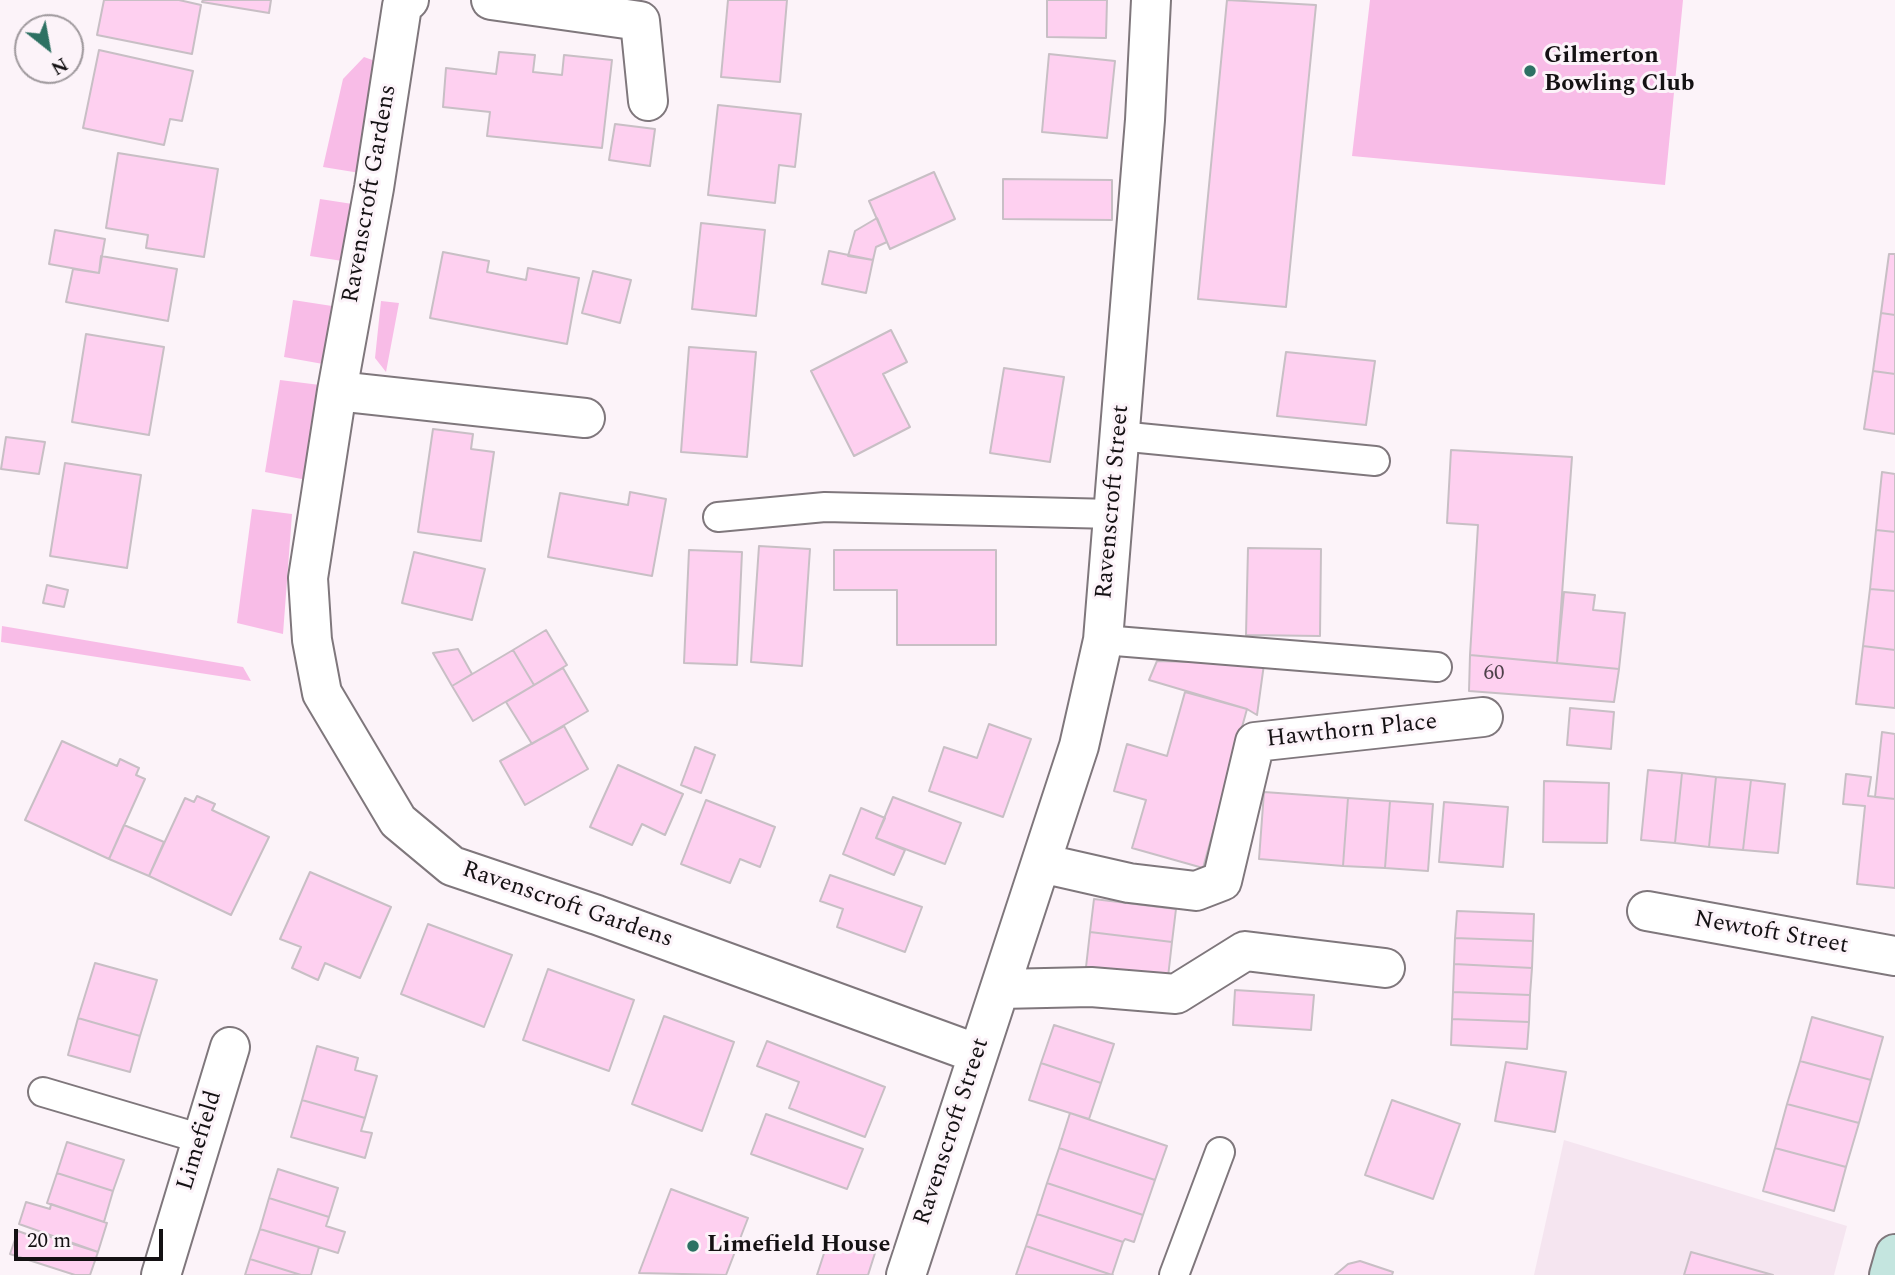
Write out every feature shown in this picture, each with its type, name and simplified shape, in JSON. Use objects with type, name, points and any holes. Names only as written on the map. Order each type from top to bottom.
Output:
[{"type":"main road","points":[[1889,1275],[1895,1254]]},
{"type":"street","name":"Ravenscroft Gardens","points":[[409,0],[402,6],[308,578],[312,640],[322,693],[397,821],[452,866],[597,915],[978,1054]]},
{"type":"street","points":[[491,0],[650,10],[648,101]]},
{"type":"street","name":"Ravenscroft Street","points":[[906,1275],[1079,746],[1102,640],[1145,120],[1151,0]]},
{"type":"street","points":[[337,391],[585,418]]},
{"type":"street","name":"Hawthorn Place","points":[[1041,863],[1129,883],[1196,891],[1222,881],[1255,742],[1483,717]]},
{"type":"street","name":"Newtoft Street","points":[[1647,911],[1895,956]]},
{"type":"street","points":[[1000,989],[1091,987],[1175,994],[1245,951],[1385,968]]},
{"type":"street","name":"Limefield","points":[[161,1275],[230,1047]]},
{"type":"lane","points":[[1119,436],[1375,461]]},
{"type":"lane","points":[[718,517],[825,508],[1113,514]]},
{"type":"lane","points":[[1102,640],[1437,667]]},
{"type":"lane","points":[[43,1092],[202,1139]]},
{"type":"lane","points":[[1174,1275],[1220,1152]]},
{"type":"shaded area","name":"Gilmerton Bowling Club","points":[[1370,0],[1683,0],[1665,185],[1352,156]]},
{"type":"shaded area","points":[[364,57],[378,62],[366,174],[323,167],[343,79]]},
{"type":"shaded area","points":[[320,199],[359,205],[349,262],[310,256]]},
{"type":"shaded area","points":[[293,300],[332,306],[323,364],[284,357]]},
{"type":"shaded area","points":[[381,301],[399,303],[386,372],[375,358]]},
{"type":"shaded area","points":[[280,380],[320,385],[307,480],[265,472]]},
{"type":"shaded area","points":[[252,509],[292,514],[283,634],[237,623]]},
{"type":"shaded area","points":[[2,626],[243,667],[251,681],[1,642]]},
{"type":"shaded area","points":[[1564,1140],[1847,1226],[1834,1275],[1534,1275]]},
{"type":"building","points":[[104,0],[179,0],[201,5],[192,54],[97,35]]},
{"type":"building","points":[[271,0],[269,13],[202,2]]},
{"type":"building","points":[[728,0],[787,0],[780,82],[721,77]]},
{"type":"building","points":[[1047,0],[1107,0],[1106,38],[1047,37]]},
{"type":"building","points":[[1227,0],[1316,5],[1286,307],[1198,299]]},
{"type":"building","points":[[99,50],[193,71],[182,121],[170,119],[164,145],[83,128]]},
{"type":"building","points":[[499,52],[535,55],[533,72],[562,75],[564,55],[612,60],[602,148],[487,136],[490,112],[443,107],[446,68],[496,74]]},
{"type":"building","points":[[1049,54],[1115,61],[1107,138],[1042,132]]},
{"type":"building","points":[[718,105],[801,114],[795,167],[779,165],[775,203],[708,195]]},
{"type":"building","points":[[615,124],[655,129],[650,166],[609,160]]},
{"type":"building","points":[[118,153],[218,169],[204,257],[146,248],[148,235],[106,228]]},
{"type":"building","points":[[934,172],[955,219],[890,249],[869,201]]},
{"type":"building","points":[[1003,179],[1112,180],[1112,220],[1003,219]]},
{"type":"building","points":[[877,218],[887,242],[876,247],[873,260],[848,256],[855,231]]},
{"type":"building","points":[[701,223],[765,230],[756,316],[692,309]]},
{"type":"building","points":[[55,230],[105,239],[99,273],[49,264]]},
{"type":"building","points":[[829,251],[873,260],[866,293],[822,284]]},
{"type":"building","points":[[443,252],[489,261],[487,272],[526,280],[528,268],[579,278],[567,344],[430,318]]},
{"type":"building","points":[[1889,254],[1895,254],[1895,315],[1881,313]]},
{"type":"building","points":[[101,256],[177,269],[168,321],[66,302],[73,269],[99,273]]},
{"type":"building","points":[[593,271],[631,280],[620,323],[582,313]]},
{"type":"building","points":[[1881,313],[1895,315],[1895,374],[1873,371]]},
{"type":"building","points":[[891,330],[907,362],[883,374],[910,427],[854,456],[811,371]]},
{"type":"building","points":[[86,334],[164,347],[149,435],[72,422]]},
{"type":"building","points":[[689,347],[756,352],[747,457],[681,452]]},
{"type":"building","points":[[1286,352],[1375,361],[1366,425],[1277,416]]},
{"type":"building","points":[[1004,368],[1064,377],[1050,462],[990,453]]},
{"type":"building","points":[[1873,371],[1895,374],[1895,434],[1864,429]]},
{"type":"building","points":[[433,429],[473,434],[471,449],[494,452],[481,541],[418,532]]},
{"type":"building","points":[[6,437],[45,442],[39,474],[1,469]]},
{"type":"building","points":[[1451,450],[1572,457],[1557,663],[1470,655],[1478,525],[1447,523]]},
{"type":"building","points":[[65,463],[141,475],[127,568],[50,556]]},
{"type":"building","points":[[1882,472],[1895,474],[1895,532],[1876,530]]},
{"type":"building","points":[[630,492],[666,499],[652,576],[548,557],[560,493],[628,505]]},
{"type":"building","points":[[1876,530],[1895,532],[1895,591],[1870,589]]},
{"type":"building","points":[[759,546],[810,549],[802,666],[751,662]]},
{"type":"building","points":[[1248,548],[1321,549],[1320,636],[1246,635]]},
{"type":"building","points":[[689,550],[742,552],[737,665],[684,663]]},
{"type":"building","points":[[834,550],[996,550],[996,645],[897,645],[897,590],[834,590]]},
{"type":"building","points":[[414,552],[485,569],[472,620],[402,603]]},
{"type":"building","points":[[47,585],[68,590],[64,607],[43,603]]},
{"type":"building","points":[[1870,589],[1895,591],[1895,650],[1863,646]]},
{"type":"building","points":[[1564,592],[1595,595],[1593,610],[1625,613],[1619,669],[1557,663]]},
{"type":"building","points":[[546,630],[567,665],[534,685],[513,650]]},
{"type":"building","points":[[1863,646],[1895,650],[1895,708],[1856,704]]},
{"type":"building","points":[[458,649],[472,674],[452,686],[433,653]]},
{"type":"building","points":[[513,650],[534,685],[473,721],[452,686]]},
{"type":"building","points":[[1470,655],[1619,669],[1614,702],[1469,691]]},
{"type":"building","points":[[1157,661],[1264,664],[1257,715],[1247,709],[1149,680]]},
{"type":"building","points":[[563,668],[588,711],[532,744],[506,702]]},
{"type":"building","points":[[1185,692],[1247,709],[1203,868],[1132,848],[1146,800],[1114,791],[1127,744],[1167,756]]},
{"type":"building","points":[[1570,708],[1614,712],[1611,749],[1567,745]]},
{"type":"building","points":[[989,724],[1031,739],[1003,817],[929,791],[944,747],[977,758]]},
{"type":"building","points":[[564,726],[588,769],[525,805],[500,761]]},
{"type":"building","points":[[1882,732],[1895,734],[1895,799],[1875,797]]},
{"type":"building","points":[[62,741],[117,766],[120,759],[139,768],[136,775],[145,779],[109,859],[25,820]]},
{"type":"building","points":[[695,747],[715,755],[701,793],[681,785]]},
{"type":"building","points":[[618,765],[683,794],[665,835],[642,824],[632,845],[590,827]]},
{"type":"building","points":[[1648,770],[1682,773],[1675,843],[1641,840]]},
{"type":"building","points":[[1682,773],[1716,777],[1709,847],[1675,843]]},
{"type":"building","points":[[1846,774],[1871,777],[1868,796],[1895,799],[1895,888],[1857,884],[1865,806],[1843,804]]},
{"type":"building","points":[[1716,777],[1751,780],[1743,850],[1709,847]]},
{"type":"building","points":[[1751,780],[1785,784],[1778,853],[1743,850]]},
{"type":"building","points":[[1544,781],[1609,783],[1607,843],[1543,842]]},
{"type":"building","points":[[1264,792],[1348,798],[1343,866],[1259,859]]},
{"type":"building","points":[[197,796],[215,804],[212,810],[269,837],[231,915],[149,876],[185,798],[194,802]]},
{"type":"building","points":[[893,797],[961,823],[945,864],[876,838]]},
{"type":"building","points":[[1348,798],[1390,801],[1385,868],[1343,866]]},
{"type":"building","points":[[706,800],[775,827],[760,867],[740,859],[730,883],[681,864]]},
{"type":"building","points":[[1390,801],[1433,804],[1428,871],[1385,868]]},
{"type":"building","points":[[1444,802],[1508,807],[1503,867],[1439,862]]},
{"type":"building","points":[[861,808],[885,818],[876,838],[905,850],[894,875],[843,854]]},
{"type":"building","points":[[124,825],[164,842],[149,876],[109,859]]},
{"type":"building","points":[[310,872],[391,907],[360,978],[325,963],[318,980],[292,968],[301,947],[280,939]]},
{"type":"building","points":[[830,875],[922,907],[905,952],[837,927],[843,909],[820,901]]},
{"type":"building","points":[[1094,899],[1176,909],[1172,942],[1090,932]]},
{"type":"building","points":[[1457,911],[1534,914],[1533,941],[1455,938]]},
{"type":"building","points":[[428,924],[512,955],[484,1027],[401,994]]},
{"type":"building","points":[[1090,932],[1172,942],[1168,977],[1086,967]]},
{"type":"building","points":[[1455,938],[1533,941],[1532,968],[1454,964]]},
{"type":"building","points":[[95,963],[157,980],[140,1036],[78,1018]]},
{"type":"building","points":[[1454,964],[1532,968],[1530,995],[1453,992]]},
{"type":"building","points":[[548,969],[634,1000],[609,1071],[523,1040]]},
{"type":"building","points":[[1235,990],[1314,995],[1311,1030],[1233,1025]]},
{"type":"building","points":[[1453,992],[1530,995],[1529,1022],[1452,1019]]},
{"type":"building","points":[[664,1016],[734,1042],[702,1131],[632,1104]]},
{"type":"building","points":[[1812,1017],[1883,1037],[1871,1080],[1800,1061]]},
{"type":"building","points":[[78,1018],[140,1036],[130,1072],[68,1055]]},
{"type":"building","points":[[1452,1019],[1529,1022],[1527,1049],[1451,1045]]},
{"type":"building","points":[[1054,1025],[1114,1044],[1101,1083],[1041,1063]]},
{"type":"building","points":[[767,1041],[885,1087],[865,1137],[789,1108],[799,1082],[757,1066]]},
{"type":"building","points":[[317,1046],[358,1058],[355,1070],[377,1076],[365,1118],[302,1100]]},
{"type":"building","points":[[1800,1061],[1871,1080],[1859,1123],[1787,1104]]},
{"type":"building","points":[[1506,1062],[1566,1072],[1555,1132],[1495,1121]]},
{"type":"building","points":[[1041,1063],[1101,1083],[1089,1119],[1029,1100]]},
{"type":"building","points":[[302,1100],[365,1118],[361,1131],[372,1133],[365,1158],[291,1137]]},
{"type":"building","points":[[1392,1100],[1460,1124],[1433,1199],[1365,1175]]},
{"type":"building","points":[[1787,1104],[1859,1123],[1846,1167],[1775,1148]]},
{"type":"building","points":[[1070,1113],[1167,1146],[1155,1180],[1059,1148]]},
{"type":"building","points":[[766,1114],[863,1149],[847,1189],[751,1154]]},
{"type":"building","points":[[67,1142],[124,1160],[113,1191],[57,1173]]},
{"type":"building","points":[[1059,1148],[1155,1180],[1143,1215],[1047,1183]]},
{"type":"building","points":[[1775,1148],[1846,1167],[1834,1211],[1763,1191]]},
{"type":"building","points":[[278,1169],[338,1188],[329,1217],[269,1198]]},
{"type":"building","points":[[57,1173],[113,1191],[104,1222],[47,1203]]},
{"type":"building","points":[[1047,1183],[1143,1215],[1134,1242],[1125,1239],[1123,1242],[1037,1214]]},
{"type":"building","name":"Limefield House","points":[[671,1189],[748,1218],[726,1275],[639,1273]]},
{"type":"building","points":[[269,1198],[329,1217],[326,1226],[345,1232],[338,1253],[260,1229]]},
{"type":"building","points":[[26,1202],[50,1209],[51,1204],[107,1223],[98,1252],[19,1224]]},
{"type":"building","points":[[1037,1214],[1123,1242],[1112,1275],[1026,1246]]},
{"type":"building","points":[[260,1229],[319,1247],[311,1275],[301,1275],[250,1259]]},
{"type":"building","points":[[18,1231],[40,1239],[41,1234],[98,1252],[90,1275],[75,1275],[10,1254]]},
{"type":"building","points":[[829,1238],[875,1253],[868,1275],[817,1275]]},
{"type":"building","points":[[1026,1246],[1112,1275],[1016,1275]]},
{"type":"building","points":[[1691,1252],[1773,1275],[1684,1275]]},
{"type":"building","points":[[250,1259],[301,1275],[245,1275]]},
{"type":"building","points":[[1360,1261],[1393,1272],[1392,1275],[1335,1275],[1348,1264]]},
{"type":"place","name":"Gilmerton Bowling Club","points":[[1530,71]]},
{"type":"place","name":"Limefield House","points":[[693,1246]]}]
